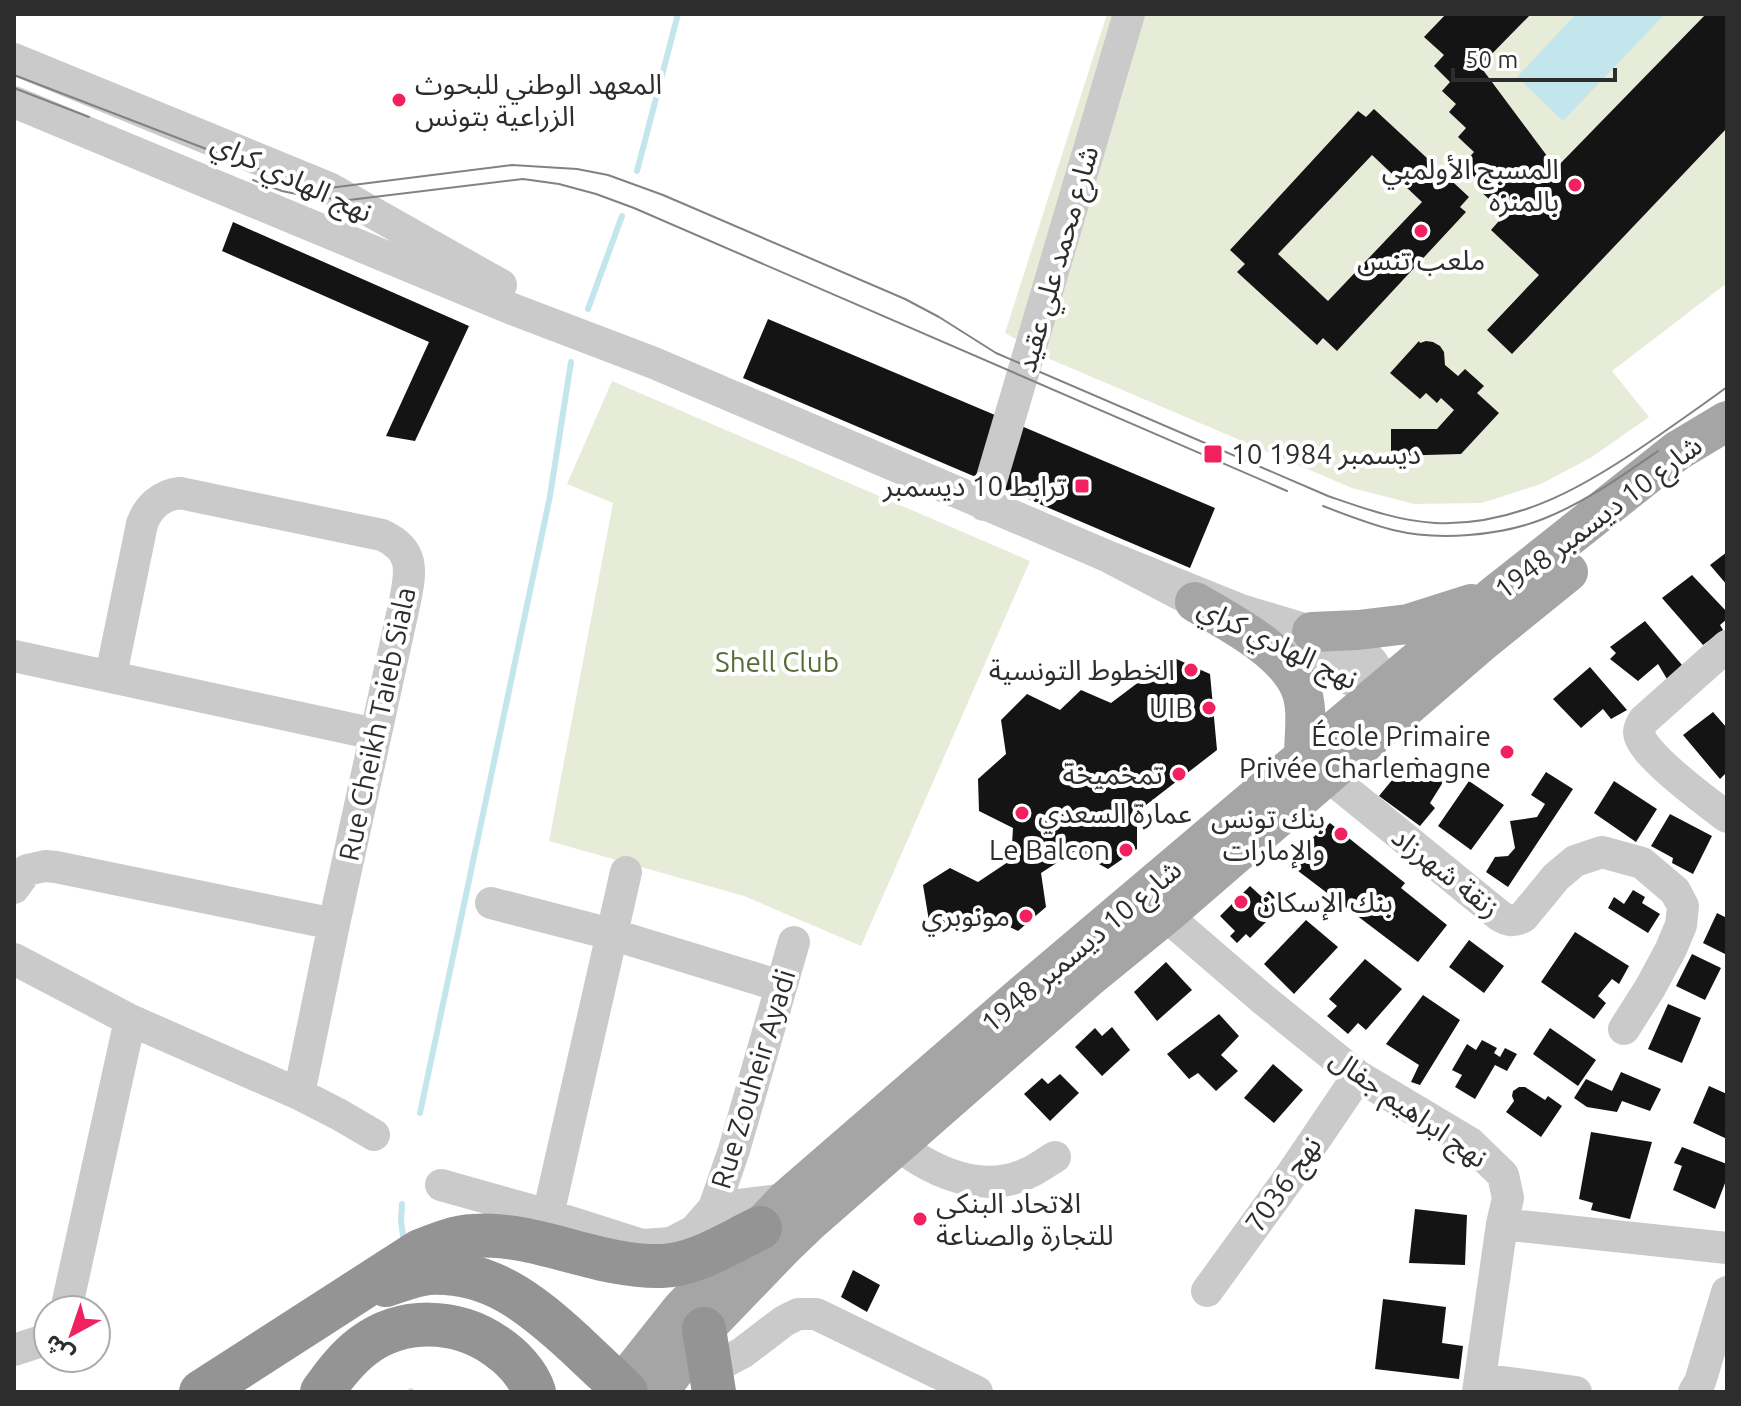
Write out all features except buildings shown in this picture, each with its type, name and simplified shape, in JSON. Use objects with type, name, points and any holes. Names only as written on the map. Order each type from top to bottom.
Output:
[{"type":"highway","points":[[201,1392],[420,1251],[450,1239],[475,1235],[512,1238],[632,1265],[665,1266],[687,1261],[773,1214]]},
{"type":"highway","points":[[355,1294],[427,1273],[468,1276],[505,1288],[536,1309],[626,1392]]},
{"type":"highway","points":[[322,1392],[337,1369],[364,1345],[410,1326],[441,1324],[482,1336],[507,1354],[531,1382],[534,1392]]},
{"type":"main road","name":"شارع 10 ديسمبر 1948","points":[[1389,709],[1494,596],[1677,451],[1726,422]]},
{"type":"main road","name":"شارع 10 ديسمبر 1948","points":[[659,1392],[709,1360],[784,1246],[886,1134],[1018,999],[1153,905],[1315,765],[1479,644],[1692,472],[1726,422]]},
{"type":"main road","points":[[1312,632],[1408,624],[1494,596]]},
{"type":"main road","points":[[1195,602],[1242,631],[1284,664],[1300,687],[1315,765]]},
{"type":"main road","name":"شارع 10 ديسمبر 1948","points":[[616,1392],[682,1309],[773,1214],[886,1134]]},
{"type":"street","name":"شارع محمد علي عقيد","points":[[984,505],[1129,14]]},
{"type":"street","name":"نهج الهادي كراي","points":[[14,59],[329,188],[601,342]]},
{"type":"street","name":"نهج الهادي كراي","points":[[14,102],[512,309],[654,363],[1107,556],[1241,610],[1337,639],[1365,654],[1372,662],[1380,675],[1389,709]]},
{"type":"street","name":"Rue Cheikh Taieb Siala","points":[[111,675],[145,515],[161,499],[173,494],[382,535],[402,550],[409,562],[410,575],[299,1094]]},
{"type":"street","name":"نهج الهادي كراي","points":[[1107,556],[1291,652],[1389,709]]},
{"type":"street","points":[[1727,646],[1644,720],[1638,735],[1681,782],[1727,817]]},
{"type":"street","points":[[14,656],[375,734]]},
{"type":"street","name":"زنقة شهرزاد","points":[[1315,765],[1508,921],[1523,917],[1556,877],[1575,861],[1602,852],[1642,863],[1675,891],[1683,906],[1681,925],[1650,988],[1624,1029]]},
{"type":"street","points":[[14,888],[27,870],[56,867],[334,924]]},
{"type":"street","points":[[548,1215],[626,872]]},
{"type":"street","points":[[491,903],[611,934],[780,986]]},
{"type":"street","name":"نهج ابراهيم جفال","points":[[1153,905],[1358,1076],[1470,1143],[1503,1175],[1508,1198],[1479,1385]]},
{"type":"street","name":"Rue Zouheir Ayadi","points":[[441,1185],[642,1245],[671,1243],[694,1231],[714,1208],[734,1150],[794,942]]},
{"type":"street","points":[[14,959],[130,1020],[299,1094],[374,1135]]},
{"type":"street","points":[[70,1294],[130,1020]]},
{"type":"street","name":"نهج 7036","points":[[1207,1291],[1358,1076]]},
{"type":"street","points":[[886,1134],[945,1174],[972,1181],[1002,1180],[1026,1174],[1055,1157]]},
{"type":"street","points":[[714,1208],[773,1214]]},
{"type":"street","points":[[1502,1224],[1727,1248]]},
{"type":"street","points":[[1694,1392],[1700,1382],[1726,1298]]},
{"type":"street","points":[[709,1360],[727,1361],[784,1321],[798,1314],[816,1314],[977,1392]]},
{"type":"street","points":[[1479,1385],[1576,1392]]},
{"type":"green space","points":[[1107,14],[1727,14],[1727,283],[1612,371],[1649,417],[1592,457],[1541,484],[1482,503],[1414,504],[1352,488],[1052,360],[1005,333]]},
{"type":"green space","name":"Shell Club","points":[[612,381],[1030,561],[861,946],[744,896],[549,841],[613,503],[567,484]]},
{"type":"water","points":[[1576,14],[1665,14],[1563,121],[1517,77]]},
{"type":"waterway","points":[[637,171],[678,14]]},
{"type":"waterway","points":[[588,309],[622,216]]},
{"type":"waterway","points":[[420,1113],[550,496],[571,362]]},
{"type":"waterway","points":[[402,1204],[403,1236]]},
{"type":"tram line","points":[[14,75],[299,183],[329,188],[512,165],[577,169],[608,175],[663,195],[905,299],[996,353],[1328,496],[1408,520],[1435,523],[1496,518],[1553,499],[1607,470],[1727,387]]},
{"type":"tram line","points":[[14,88],[89,117]]},
{"type":"tram line","points":[[253,180],[282,191],[349,200],[523,179],[596,194],[1287,491]]},
{"type":"tram line","points":[[1323,506],[1375,525],[1411,533],[1449,536],[1489,533],[1526,525],[1558,513],[1658,451]]},
{"type":"place","name":"المعهد الوطني للبحوث الزراعية بتونس","points":[[399,100]]},
{"type":"place","name":"المسبح الأولمبي بالمنزه","points":[[1575,185]]},
{"type":"place","name":"ملعب تنس","points":[[1421,231]]},
{"type":"place","name":"10 ديسمبر 1984","points":[[1213,454]]},
{"type":"place","name":"ترابط 10 ديسمبر","points":[[1082,486]]},
{"type":"place","name":"الخطوط التونسية","points":[[1191,670]]},
{"type":"place","name":"UIB","points":[[1209,708]]},
{"type":"place","name":"École Primaire Privée Charlemagne","points":[[1507,752]]},
{"type":"place","name":"تمخميخة","points":[[1179,774]]},
{"type":"place","name":"عمارة السعدي","points":[[1022,813]]},
{"type":"place","name":"بنك تونس والإمارات","points":[[1341,834]]},
{"type":"place","name":"Le Balcon","points":[[1126,850]]},
{"type":"place","name":"بنك الإسكان","points":[[1241,902]]},
{"type":"place","name":"مونوبري","points":[[1026,916]]},
{"type":"place","name":"الاتحاد البنكي للتجارة والصناعة","points":[[920,1219]]}]
